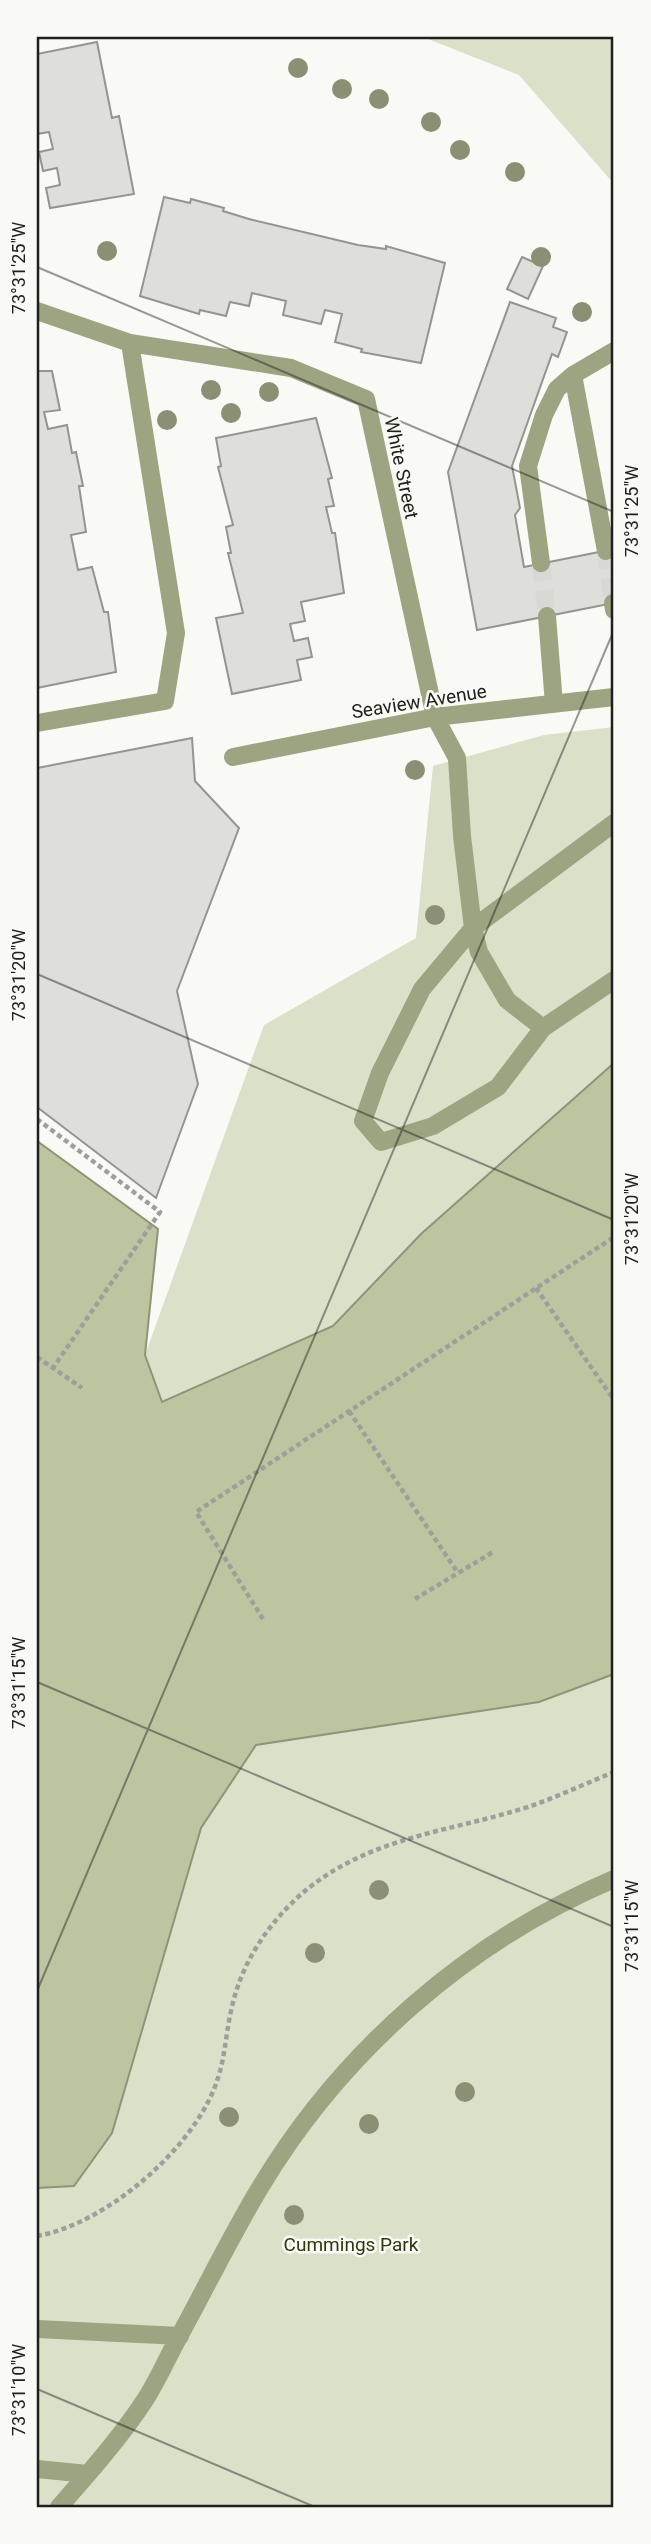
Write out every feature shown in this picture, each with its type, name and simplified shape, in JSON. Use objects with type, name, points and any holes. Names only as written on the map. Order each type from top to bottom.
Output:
[{"type":"street","name":"White Street","points":[[37,311],[130,343],[290,368],[366,398],[435,717]]},
{"type":"street","points":[[37,723],[165,701],[176,633],[130,343]]},
{"type":"street","points":[[541,564],[528,466],[544,415],[557,389],[573,375],[614,351]]},
{"type":"street","points":[[573,375],[606,551]]},
{"type":"street","points":[[613,603],[614,610]]},
{"type":"street","points":[[547,616],[554,704]]},
{"type":"street","name":"Seaview Avenue","points":[[233,757],[435,717],[614,697]]},
{"type":"street","points":[[435,717],[457,758],[462,836],[473,928],[479,952],[507,1000],[543,1028]]},
{"type":"street","points":[[614,823],[473,928],[422,989],[380,1073],[363,1121],[381,1142],[433,1126],[498,1087],[543,1028],[614,980]]},
{"type":"street","points":[[59,2507],[88,2474],[145,2399],[260,2187],[328,2092],[367,2049],[454,1971],[516,1929],[578,1894],[614,1879]]},
{"type":"street","points":[[37,2329],[180,2336]]},
{"type":"street","points":[[37,2469],[88,2474]]},
{"type":"path","points":[[37,1119],[160,1212],[53,1368]]},
{"type":"path","points":[[263,1619],[196,1512],[614,1237]]},
{"type":"path","points":[[536,1288],[614,1400]]},
{"type":"path","points":[[37,1357],[82,1388]]},
{"type":"path","points":[[349,1411],[458,1573]]},
{"type":"path","points":[[415,1599],[493,1552]]},
{"type":"path","points":[[37,2236],[78,2222],[129,2192],[175,2149],[194,2125],[219,2077],[231,2011],[244,1968],[274,1923],[306,1891],[369,1850],[531,1806],[614,1772]]},
{"type":"green space","points":[[423,37],[614,37],[614,184],[519,75]]},
{"type":"green space","points":[[614,727],[614,1063],[421,1234],[333,1326],[162,1402],[145,1355],[264,1025],[416,938],[433,766],[544,735]]},
{"type":"green space","name":"Cummings Park","points":[[614,1674],[614,2507],[37,2507],[37,2188],[74,2186],[112,2133],[201,1828],[256,1745],[539,1702]]},
{"type":"shaded area","points":[[614,1063],[614,1674],[539,1702],[256,1745],[201,1828],[112,2133],[74,2186],[37,2188],[37,1141],[158,1229],[145,1355],[162,1402],[333,1326],[421,1234]]},
{"type":"building","points":[[97,42],[112,118],[119,116],[134,194],[50,208],[46,188],[60,185],[57,168],[43,171],[39,152],[53,149],[49,132],[37,134],[37,54]]},
{"type":"building","points":[[164,197],[190,203],[191,199],[224,208],[223,211],[249,219],[358,245],[386,249],[386,246],[445,263],[421,363],[361,352],[362,349],[335,342],[342,314],[325,310],[321,324],[283,315],[286,301],[252,293],[249,306],[230,302],[226,316],[200,310],[199,314],[140,296]]},
{"type":"building","points":[[522,257],[543,266],[528,299],[507,289]]},
{"type":"building","points":[[510,302],[556,318],[553,327],[567,332],[558,357],[552,354],[512,466],[520,508],[515,515],[524,567],[614,549],[614,603],[477,630],[448,472]]},
{"type":"building","points":[[37,371],[52,371],[60,410],[44,412],[48,429],[67,425],[72,453],[76,452],[83,486],[79,486],[86,532],[71,535],[78,570],[92,567],[104,612],[108,612],[116,672],[37,688]]},
{"type":"building","points":[[316,418],[332,478],[328,479],[334,506],[326,507],[332,533],[335,533],[344,593],[301,602],[305,621],[290,624],[294,641],[308,638],[312,657],[297,660],[301,680],[232,694],[216,618],[243,613],[228,553],[231,553],[226,527],[233,525],[218,467],[221,466],[216,438]]},
{"type":"building","points":[[192,738],[195,781],[239,828],[177,991],[198,1084],[156,1198],[37,1107],[37,768]]},
{"type":"tunnel","points":[[606,551],[613,603]]},
{"type":"tunnel","points":[[541,563],[547,616]]}]
